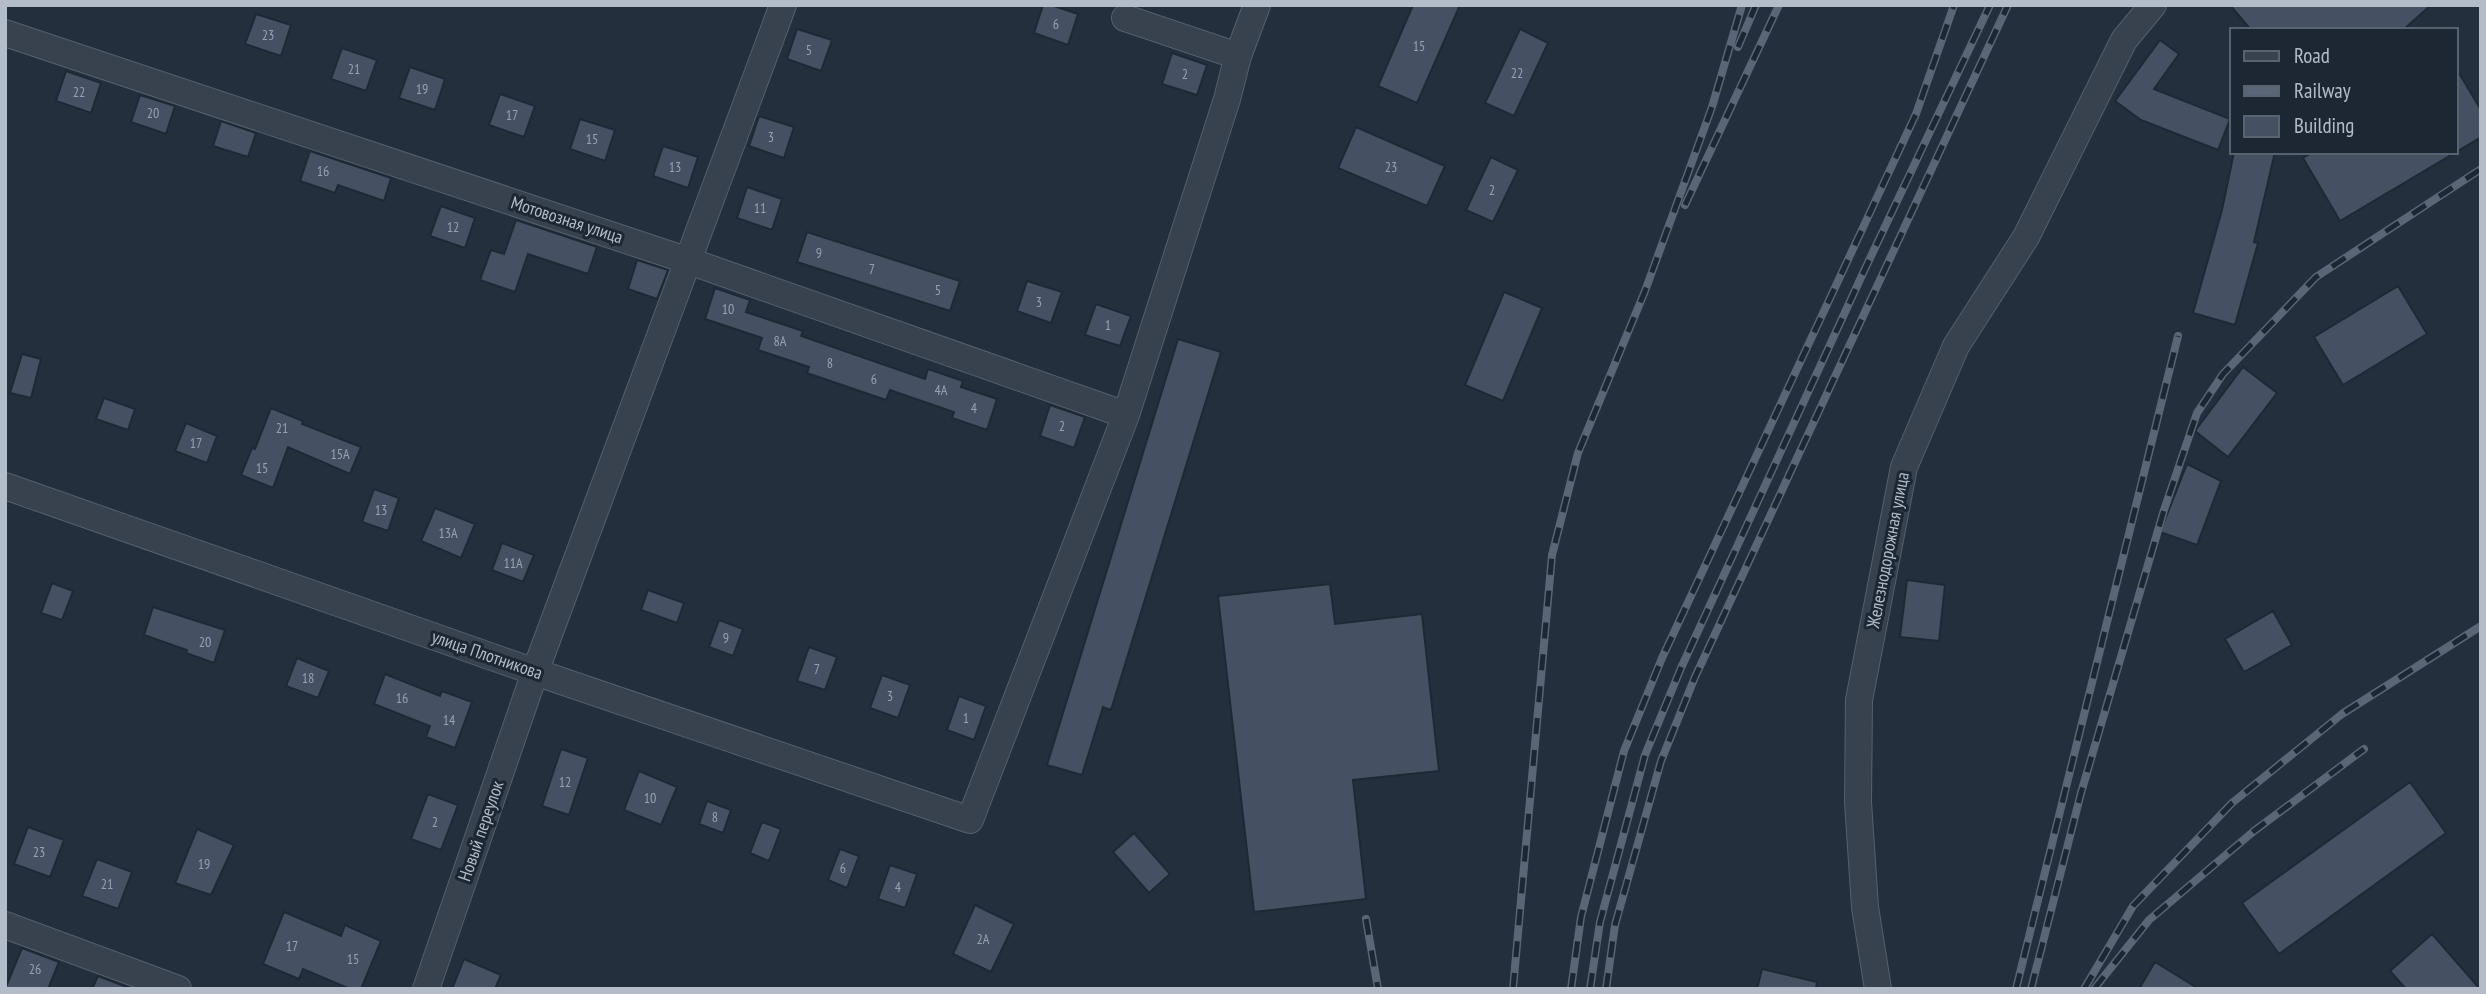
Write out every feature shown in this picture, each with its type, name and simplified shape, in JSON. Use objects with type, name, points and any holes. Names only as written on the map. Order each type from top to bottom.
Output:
[{"type":"street","name":"Новый переулок","points":[[426,989],[535,672],[783,5]]},
{"type":"street","points":[[1126,415],[1227,99],[1238,56],[1257,5]]},
{"type":"street","name":"Железнодорожная улица","points":[[1878,989],[1866,908],[1860,828],[1859,700],[1904,467],[1956,346],[2026,237],[2124,40],[2153,5]]},
{"type":"street","points":[[1125,18],[1238,56]]},
{"type":"street","name":"Мотовозная улица","points":[[5,33],[689,261],[1126,415]]},
{"type":"street","name":"улица Плотникова","points":[[5,486],[535,672],[970,820],[1126,415]]},
{"type":"street","points":[[5,925],[178,989]]},
{"type":"building","points":[[1043,5],[1078,14],[1068,45],[1034,33]]},
{"type":"building","points":[[1413,5],[1460,5],[1417,103],[1378,86]]},
{"type":"building","points":[[2230,5],[2431,5],[2405,28],[2249,28]]},
{"type":"building","points":[[256,14],[291,25],[281,56],[245,44]]},
{"type":"building","points":[[797,29],[832,40],[821,71],[787,59]]},
{"type":"building","points":[[1520,29],[1548,43],[1514,116],[1485,103]]},
{"type":"building","points":[[2160,40],[2179,54],[2154,89],[2230,119],[2218,150],[2141,120],[2115,101]]},
{"type":"building","points":[[342,48],[377,60],[366,91],[331,79]]},
{"type":"building","points":[[1172,53],[1207,65],[1197,95],[1162,84]]},
{"type":"building","points":[[410,67],[445,79],[435,110],[399,98]]},
{"type":"building","points":[[66,71],[101,83],[91,113],[56,101]]},
{"type":"building","points":[[2458,71],[2481,110],[2481,137],[2458,151]]},
{"type":"building","points":[[500,94],[535,106],[524,137],[489,125]]},
{"type":"building","points":[[140,95],[175,106],[166,134],[131,122]]},
{"type":"building","points":[[759,116],[794,127],[784,158],[749,146]]},
{"type":"building","points":[[580,119],[615,130],[605,161],[570,149]]},
{"type":"building","points":[[221,121],[256,133],[248,157],[213,146]]},
{"type":"building","points":[[1356,127],[1445,166],[1427,206],[1338,168]]},
{"type":"building","points":[[663,146],[698,157],[688,188],[653,176]]},
{"type":"building","points":[[310,151],[391,178],[384,201],[338,185],[335,193],[300,181]]},
{"type":"building","points":[[2234,154],[2275,154],[2254,242],[2258,243],[2235,325],[2193,313],[2222,210]]},
{"type":"building","points":[[2310,154],[2453,154],[2340,221],[2303,158]]},
{"type":"building","points":[[1491,157],[1518,170],[1493,222],[1466,210]]},
{"type":"building","points":[[747,187],[782,199],[772,230],[737,218]]},
{"type":"building","points":[[441,206],[475,218],[465,248],[430,236]]},
{"type":"building","points":[[516,220],[597,247],[588,274],[528,254],[515,292],[480,280],[491,250],[504,254]]},
{"type":"building","points":[[807,232],[960,281],[950,311],[797,262]]},
{"type":"building","points":[[637,260],[668,270],[657,299],[628,289]]},
{"type":"building","points":[[1027,281],[1062,292],[1051,323],[1017,311]]},
{"type":"building","points":[[2398,286],[2427,334],[2343,385],[2314,337]]},
{"type":"building","points":[[715,288],[750,300],[746,312],[803,331],[801,336],[925,379],[928,369],[963,381],[961,387],[997,399],[987,430],[952,418],[954,412],[890,390],[886,400],[807,373],[809,367],[758,350],[762,338],[705,319]]},
{"type":"building","points":[[1504,292],[1542,308],[1503,401],[1465,385]]},
{"type":"building","points":[[1096,304],[1131,316],[1120,346],[1085,335]]},
{"type":"building","points":[[1178,339],[1221,352],[1111,710],[1103,707],[1082,775],[1047,765]]},
{"type":"building","points":[[22,354],[41,359],[31,398],[10,393]]},
{"type":"building","points":[[2243,367],[2277,393],[2228,457],[2195,431]]},
{"type":"building","points":[[104,398],[135,409],[128,430],[96,419]]},
{"type":"building","points":[[1050,405],[1085,417],[1074,448],[1040,436]]},
{"type":"building","points":[[271,408],[303,421],[302,424],[361,447],[350,474],[288,447],[273,488],[241,475],[252,448],[255,449]]},
{"type":"building","points":[[186,423],[217,436],[207,463],[175,451]]},
{"type":"building","points":[[2187,464],[2221,481],[2197,545],[2160,532]]},
{"type":"building","points":[[374,489],[399,498],[388,531],[362,522]]},
{"type":"building","points":[[435,508],[475,524],[461,558],[421,541]]},
{"type":"building","points":[[502,543],[534,555],[523,582],[492,570]]},
{"type":"building","points":[[1907,580],[1945,585],[1939,641],[1900,637]]},
{"type":"building","points":[[52,583],[73,591],[62,620],[41,613]]},
{"type":"building","points":[[1330,584],[1335,624],[1422,614],[1439,771],[1353,780],[1366,899],[1254,912],[1218,596]]},
{"type":"building","points":[[648,590],[684,603],[677,623],[641,610]]},
{"type":"building","points":[[153,607],[225,630],[214,663],[144,635]]},
{"type":"building","points":[[2273,611],[2292,645],[2244,672],[2225,639]]},
{"type":"building","points":[[719,620],[743,629],[733,656],[709,647]]},
{"type":"building","points":[[809,647],[837,657],[825,690],[797,681]]},
{"type":"building","points":[[297,658],[329,671],[318,698],[286,686]]},
{"type":"building","points":[[385,674],[440,696],[442,691],[472,702],[455,748],[426,737],[430,726],[374,704]]},
{"type":"building","points":[[882,675],[910,685],[898,718],[870,708]]},
{"type":"building","points":[[959,696],[986,706],[974,740],[947,730]]},
{"type":"building","points":[[561,749],[588,758],[569,815],[542,806]]},
{"type":"building","points":[[639,771],[677,787],[661,825],[624,810]]},
{"type":"building","points":[[2410,782],[2446,833],[2279,954],[2242,903]]},
{"type":"building","points":[[428,794],[458,805],[441,850],[411,839]]},
{"type":"building","points":[[707,801],[731,810],[723,833],[699,824]]},
{"type":"building","points":[[762,822],[781,829],[769,861],[750,853]]},
{"type":"building","points":[[28,827],[64,840],[50,877],[14,864]]},
{"type":"building","points":[[197,829],[234,845],[211,895],[175,883]]},
{"type":"building","points":[[1134,833],[1170,874],[1149,893],[1113,852]]},
{"type":"building","points":[[840,849],[859,856],[847,888],[828,880]]},
{"type":"building","points":[[97,859],[132,872],[118,909],[82,896]]},
{"type":"building","points":[[890,865],[917,874],[905,908],[878,899]]},
{"type":"building","points":[[975,905],[1014,924],[991,972],[953,954]]},
{"type":"building","points":[[284,912],[341,936],[345,925],[381,941],[361,989],[350,989],[303,969],[299,979],[263,964]]},
{"type":"building","points":[[2432,934],[2480,989],[2406,989],[2390,971]]},
{"type":"building","points":[[22,948],[59,962],[48,989],[5,989]]},
{"type":"building","points":[[464,959],[501,975],[495,989],[452,989]]},
{"type":"building","points":[[2155,962],[2199,989],[2139,989]]},
{"type":"building","points":[[1762,969],[1817,982],[1816,989],[1757,989]]},
{"type":"building","points":[[98,976],[132,989],[92,989]]},
{"type":"railway","points":[[1513,989],[1552,555],[1578,453],[1645,291],[1712,107],[1742,5]]},
{"type":"railway","points":[[1738,47],[1756,5]]},
{"type":"railway","points":[[1685,205],[1779,5]]},
{"type":"railway","points":[[1571,989],[1581,917],[1624,751],[1662,658],[1916,114],[1954,5]]},
{"type":"railway","points":[[1590,989],[1600,922],[1645,755],[1681,668],[1990,5]]},
{"type":"railway","points":[[1606,989],[1615,925],[1661,761],[1695,677],[2008,5]]},
{"type":"railway","points":[[2031,989],[2081,793],[2164,510],[2197,413],[2223,374],[2316,277],[2481,169]]},
{"type":"railway","points":[[2016,989],[2178,336]]},
{"type":"railway","points":[[2084,989],[2133,906],[2232,803],[2342,714],[2481,626]]},
{"type":"railway","points":[[2094,989],[2149,920],[2254,831],[2364,749]]},
{"type":"railway","points":[[1366,919],[1378,989]]}]
